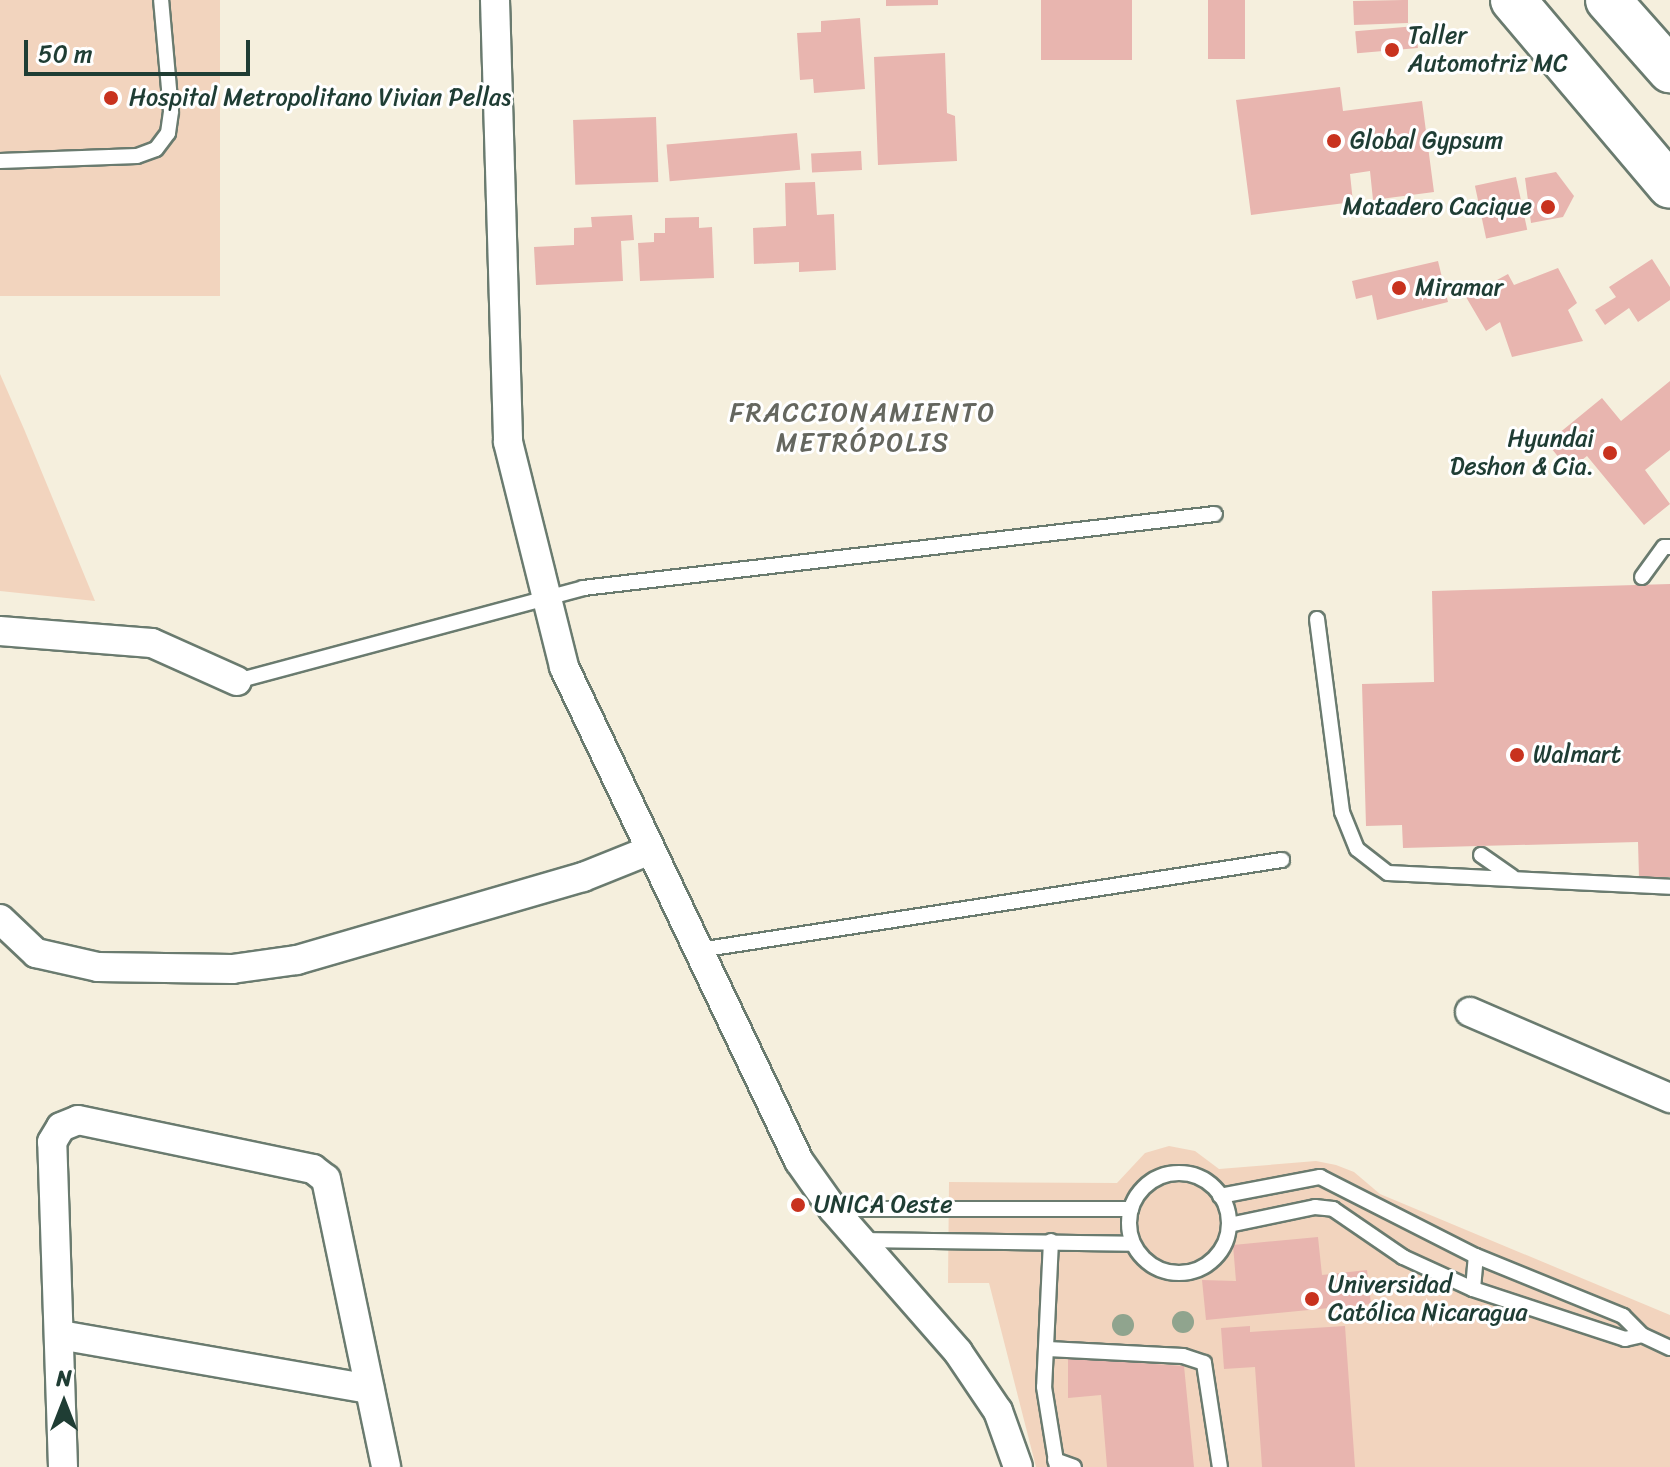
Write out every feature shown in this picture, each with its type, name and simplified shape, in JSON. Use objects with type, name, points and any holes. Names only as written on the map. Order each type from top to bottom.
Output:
[{"type":"highway","points":[[1513,0],[1670,186]]},
{"type":"highway","points":[[1608,0],[1670,70]]},
{"type":"street","points":[[495,0],[504,404],[520,505],[564,667],[648,851],[699,950],[799,1161],[833,1209],[958,1352],[998,1411],[1013,1462]]},
{"type":"street","points":[[0,631],[152,643],[237,681]]},
{"type":"street","points":[[0,919],[36,953],[98,967],[232,969],[297,960],[583,877],[648,851]]},
{"type":"street","points":[[1470,1012],[1670,1098]]},
{"type":"street","points":[[63,1467],[52,1142],[69,1122],[86,1120],[321,1173],[329,1186],[386,1467]]},
{"type":"street","points":[[60,1335],[369,1389]]},
{"type":"lane","points":[[0,161],[137,156],[156,149],[168,133],[171,111],[161,0]]},
{"type":"lane","points":[[237,681],[276,674],[544,596],[1016,534],[1215,514]]},
{"type":"lane","points":[[1642,577],[1664,547],[1670,547]]},
{"type":"lane","points":[[1317,619],[1342,812],[1357,849],[1388,873],[1670,887]]},
{"type":"lane","points":[[1481,855],[1513,878]]},
{"type":"lane","points":[[699,950],[1282,860]]},
{"type":"lane","points":[[1174,1174],[1193,1175],[1220,1196],[1229,1225],[1224,1244],[1196,1270],[1176,1274],[1157,1268],[1133,1244],[1131,1209],[1138,1192],[1174,1174]]},
{"type":"lane","points":[[1220,1196],[1320,1177],[1476,1256],[1623,1316],[1642,1335],[1670,1348]]},
{"type":"lane","points":[[1333,1209],[1341,1186]]},
{"type":"lane","points":[[1229,1225],[1315,1207],[1333,1209],[1403,1257],[1473,1289],[1625,1339],[1642,1335]]},
{"type":"lane","points":[[833,1209],[1131,1209]]},
{"type":"lane","points":[[859,1240],[1133,1244]]},
{"type":"lane","points":[[1051,1241],[1044,1387],[1056,1463],[1074,1467]]},
{"type":"lane","points":[[1473,1289],[1476,1256]]},
{"type":"lane","points":[[1547,1313],[1551,1287]]},
{"type":"lane","points":[[1048,1349],[1183,1356],[1204,1363],[1220,1467]]},
{"type":"shaded area","name":"Hospital Metropolitano Vivian Pellas","points":[[0,0],[220,0],[220,296],[0,296]]},
{"type":"shaded area","points":[[0,374],[24,429],[95,601],[0,591]]},
{"type":"shaded area","name":"Universidad Católica Nicaragua","points":[[1169,1146],[1195,1151],[1219,1169],[1316,1161],[1336,1165],[1354,1172],[1380,1194],[1670,1315],[1670,1467],[1036,1467],[989,1283],[948,1283],[949,1182],[1117,1183],[1145,1153]]},
{"type":"building","points":[[886,0],[938,0],[938,5],[886,6]]},
{"type":"building","points":[[1041,0],[1132,0],[1132,60],[1041,60]]},
{"type":"building","points":[[1208,0],[1245,0],[1245,59],[1208,59]]},
{"type":"building","points":[[1408,0],[1408,23],[1354,25],[1353,1]]},
{"type":"building","points":[[860,18],[865,89],[814,93],[813,79],[800,80],[797,33],[821,32],[821,21]]},
{"type":"building","points":[[1416,26],[1418,48],[1357,53],[1355,31]]},
{"type":"building","points":[[945,53],[947,113],[955,116],[957,161],[878,165],[874,57]]},
{"type":"building","name":"Global Gypsum","points":[[1340,87],[1343,111],[1422,101],[1434,192],[1373,200],[1370,171],[1350,174],[1353,202],[1251,215],[1236,100]]},
{"type":"building","points":[[656,117],[658,182],[575,185],[573,120]]},
{"type":"building","points":[[797,133],[800,170],[670,181],[666,144]]},
{"type":"building","points":[[861,151],[862,170],[812,173],[811,154]]},
{"type":"building","name":"Matadero Cacique","points":[[1556,172],[1574,196],[1563,217],[1531,223],[1525,178]]},
{"type":"building","points":[[1516,177],[1527,230],[1486,239],[1475,186]]},
{"type":"building","points":[[815,182],[817,215],[834,214],[836,270],[799,272],[799,262],[754,264],[753,228],[786,226],[785,183]]},
{"type":"building","points":[[632,215],[634,240],[621,241],[623,281],[536,285],[534,247],[574,245],[574,228],[592,227],[591,217]]},
{"type":"building","points":[[699,217],[699,228],[712,227],[714,278],[640,281],[638,243],[654,242],[654,233],[665,233],[665,218]]},
{"type":"building","points":[[1652,259],[1670,287],[1670,300],[1638,322],[1629,308],[1605,325],[1595,310],[1616,297],[1609,287]]},
{"type":"building","name":"Miramar","points":[[1438,261],[1448,302],[1377,320],[1372,295],[1356,299],[1352,281]]},
{"type":"building","points":[[1558,268],[1577,303],[1568,310],[1583,341],[1512,357],[1500,322],[1486,331],[1466,297],[1508,274],[1514,285]]},
{"type":"building","name":"Hyundai Deshon & Cia.","points":[[1670,381],[1670,450],[1645,470],[1670,504],[1644,525],[1587,456],[1569,470],[1547,443],[1602,398],[1621,421]]},
{"type":"building","name":"Walmart","points":[[1670,584],[1670,877],[1639,878],[1638,842],[1403,848],[1402,825],[1366,826],[1362,684],[1434,682],[1432,591]]},
{"type":"building","points":[[1318,1237],[1322,1275],[1367,1270],[1371,1304],[1206,1320],[1202,1280],[1236,1281],[1233,1245]]},
{"type":"building","points":[[1250,1326],[1250,1332],[1345,1326],[1355,1467],[1262,1467],[1255,1367],[1224,1369],[1221,1328]]},
{"type":"building","points":[[1068,1358],[1184,1366],[1194,1467],[1107,1467],[1101,1395],[1068,1398]]},
{"type":"place","name":"Taller Automotriz MC","points":[[1392,50]]},
{"type":"place","name":"Hospital Metropolitano Vivian Pellas","points":[[111,98]]},
{"type":"place","name":"Global Gypsum","points":[[1334,141]]},
{"type":"place","name":"Matadero Cacique","points":[[1548,207]]},
{"type":"place","name":"Miramar","points":[[1399,288]]},
{"type":"place","name":"Hyundai Deshon & Cia.","points":[[1610,453]]},
{"type":"place","name":"Walmart","points":[[1517,755]]},
{"type":"place","name":"UNICA Oeste","points":[[798,1205]]},
{"type":"place","name":"Universidad Católica Nicaragua","points":[[1312,1299]]},
{"type":"district","name":"FRACCIONAMIENTO METRÓPOLIS","points":[[863,428]]}]
